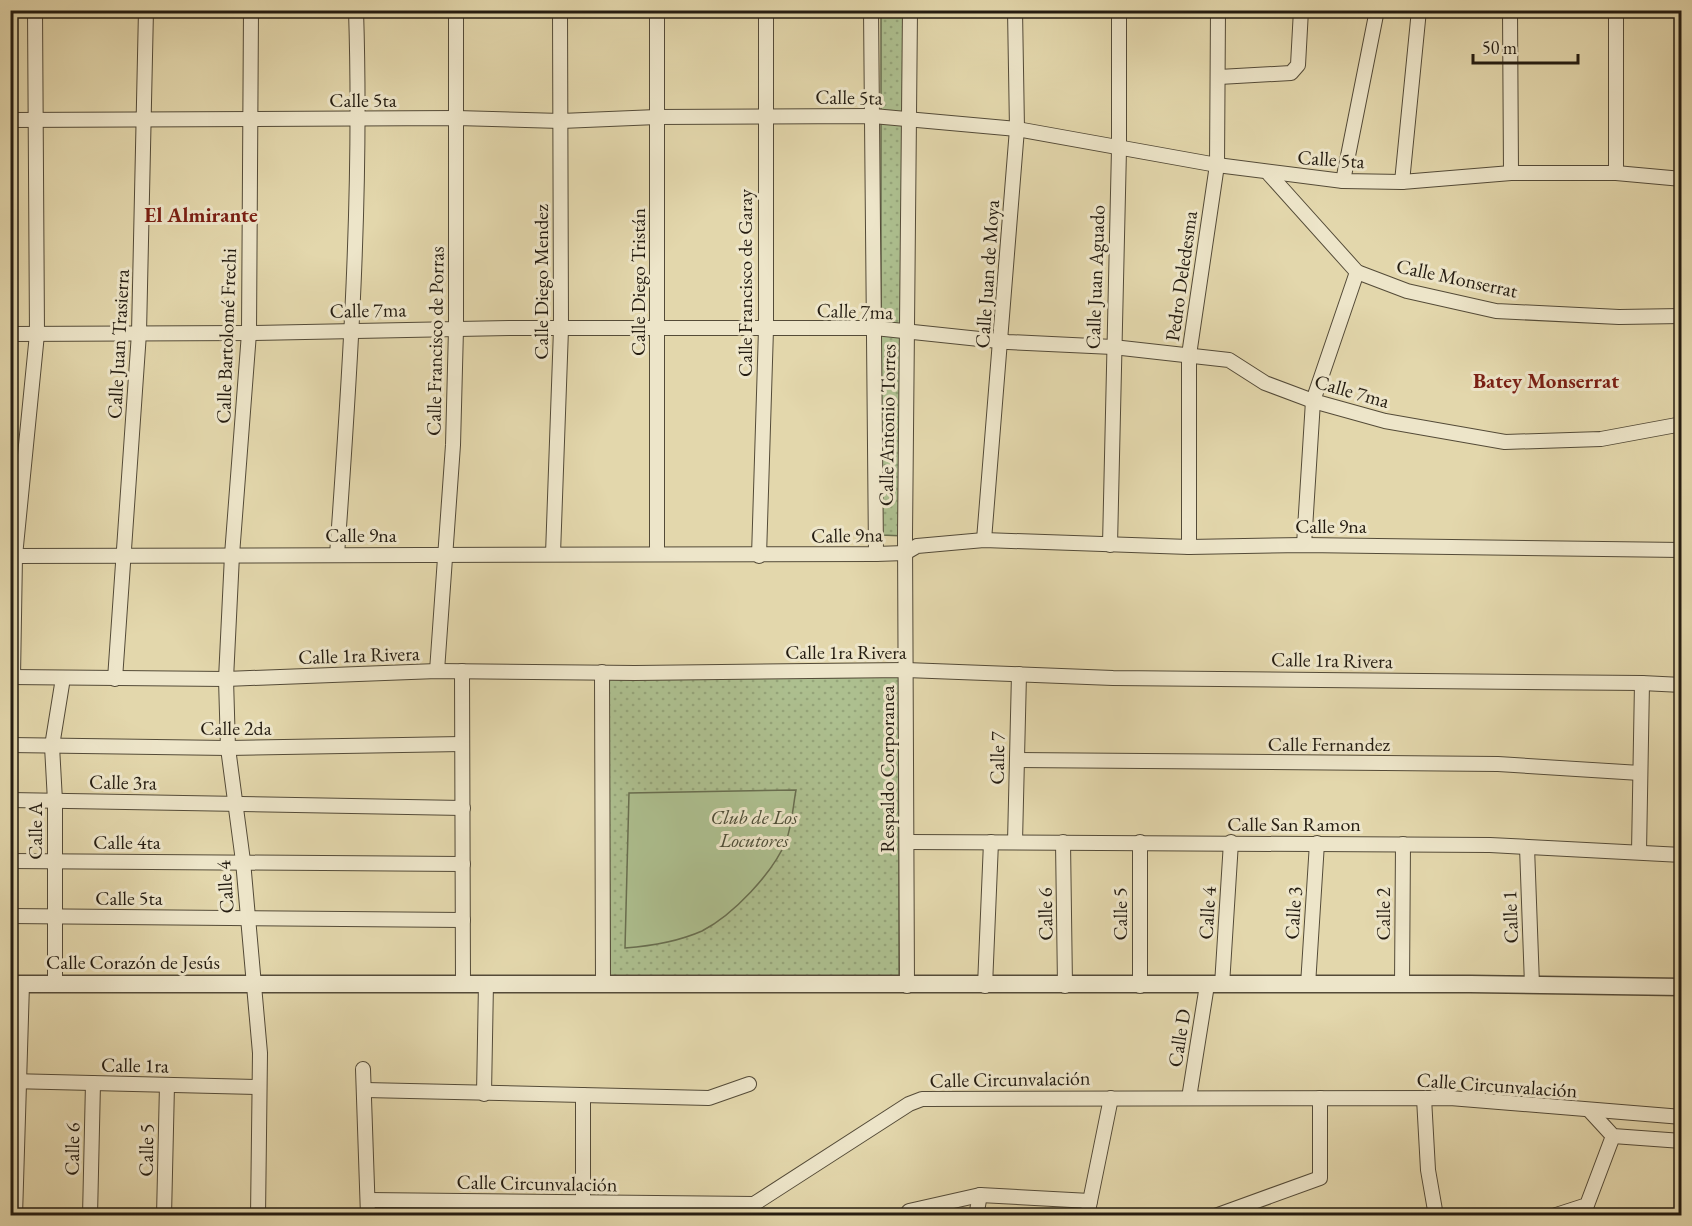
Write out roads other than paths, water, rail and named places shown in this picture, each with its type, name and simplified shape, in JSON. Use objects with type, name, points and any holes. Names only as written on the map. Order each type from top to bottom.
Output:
[{"type":"street","points":[[12,677],[13,556],[37,334],[35,10]]},
{"type":"street","name":"Calle Juan Trasierra","points":[[115,679],[126,556],[139,333],[146,10]]},
{"type":"street","name":"Calle Bartolomé Frechi","points":[[232,555],[249,333],[251,10]]},
{"type":"street","points":[[337,555],[352,329],[360,120],[356,10]]},
{"type":"street","name":"Calle Francisco de Porras","points":[[437,671],[453,445],[456,329],[456,10]]},
{"type":"street","name":"Calle Diego Mendez","points":[[553,554],[561,329],[560,10]]},
{"type":"street","name":"Calle Diego Tristán","points":[[657,10],[657,554]]},
{"type":"street","name":"Calle Francisco de Garay","points":[[759,556],[766,329],[766,10]]},
{"type":"street","points":[[871,10],[876,554]]},
{"type":"street","name":"Calle Antonio Torres","points":[[905,553],[910,10]]},
{"type":"street","name":"Calle Juan de Moya","points":[[984,540],[1002,341],[1017,129],[1015,10]]},
{"type":"street","name":"Calle Juan Aguado","points":[[1110,545],[1119,149],[1119,10]]},
{"type":"street","name":"Pedro Deledesma","points":[[1189,547],[1189,355],[1217,165],[1218,10]]},
{"type":"street","points":[[1219,77],[1291,73],[1298,65],[1301,10]]},
{"type":"street","points":[[1343,181],[1377,10]]},
{"type":"street","points":[[1402,182],[1419,10]]},
{"type":"street","points":[[1510,10],[1511,172]]},
{"type":"street","points":[[1616,10],[1616,173]]},
{"type":"street","name":"Calle 5ta","points":[[10,120],[457,118],[561,121],[657,117],[873,116],[1017,129],[1269,174],[1343,181],[1402,182],[1511,172],[1616,173],[1682,179]]},
{"type":"street","name":"Calle Monserrat","points":[[1269,174],[1357,272],[1407,291],[1496,311],[1619,317],[1682,316]]},
{"type":"street","points":[[1304,545],[1313,401],[1357,272]]},
{"type":"street","name":"Calle 7ma","points":[[10,334],[249,333],[352,329],[875,328],[1002,341],[1113,346],[1229,360],[1265,383],[1313,401],[1385,421],[1505,442],[1601,439],[1682,424]]},
{"type":"street","name":"Calle 9na","points":[[13,556],[553,554],[759,556],[905,553],[917,546],[984,540],[1189,547],[1304,545],[1682,550]]},
{"type":"street","name":"Respaldo Corporanea","points":[[905,553],[907,986]]},
{"type":"street","name":"Calle 4","points":[[232,555],[226,679],[228,748],[243,861],[255,982],[260,1087],[258,1215]]},
{"type":"street","name":"Calle 1ra Rivera","points":[[12,677],[226,679],[437,671],[906,670],[1113,678],[1642,682],[1682,685]]},
{"type":"street","points":[[462,672],[463,983]]},
{"type":"street","points":[[602,672],[603,983]]},
{"type":"street","name":"Calle 7","points":[[1015,842],[1019,674]]},
{"type":"street","name":"Calle A","points":[[55,984],[55,801],[52,746],[63,678]]},
{"type":"street","points":[[1639,852],[1642,682]]},
{"type":"street","name":"Calle 2da","points":[[10,746],[228,748],[462,744]]},
{"type":"street","name":"Calle Fernandez","points":[[1017,760],[1498,764],[1640,773]]},
{"type":"street","name":"Calle 3ra","points":[[10,800],[463,808]]},
{"type":"street","name":"Calle San Ramon","points":[[907,842],[1403,844],[1527,847],[1682,855]]},
{"type":"street","points":[[985,986],[991,842]]},
{"type":"street","name":"Calle 6","points":[[1063,842],[1065,986]]},
{"type":"street","name":"Calle 5","points":[[1140,842],[1140,986]]},
{"type":"street","name":"Calle 4","points":[[1215,985],[1231,842]]},
{"type":"street","name":"Calle 3","points":[[1308,985],[1317,843]]},
{"type":"street","name":"Calle 2","points":[[1402,985],[1403,844]]},
{"type":"street","name":"Calle 1","points":[[1527,847],[1532,985]]},
{"type":"street","name":"Calle 4ta","points":[[10,861],[463,864]]},
{"type":"street","name":"Calle 5ta","points":[[10,916],[463,920]]},
{"type":"street","name":"Calle Corazón de Jesús","points":[[16,984],[255,982],[1682,987]]},
{"type":"street","points":[[484,1094],[486,983]]},
{"type":"street","points":[[15,1215],[16,984]]},
{"type":"street","name":"Calle D","points":[[1189,1098],[1215,985]]},
{"type":"street","points":[[363,1069],[368,1215]]},
{"type":"street","name":"Calle 1ra","points":[[14,1082],[260,1087]]},
{"type":"street","name":"Calle 6","points":[[90,1215],[93,1083]]},
{"type":"street","points":[[365,1090],[710,1098],[749,1084]]},
{"type":"street","name":"Calle 5","points":[[164,1215],[167,1085]]},
{"type":"street","points":[[582,1095],[582,1203]]},
{"type":"street","points":[[1087,1215],[1111,1098]]},
{"type":"street","name":"Calle Circunvalación","points":[[368,1200],[582,1203],[648,1209],[756,1210],[915,1101],[1111,1098],[1424,1098],[1682,1117]]},
{"type":"street","points":[[1215,1215],[1320,1178],[1320,1098]]},
{"type":"street","points":[[1424,1098],[1428,1170],[1436,1215]]},
{"type":"street","points":[[1590,1111],[1613,1136],[1682,1141]]},
{"type":"street","points":[[1553,1215],[1587,1205],[1613,1136]]},
{"type":"street","points":[[905,1215],[909,1211],[980,1195],[1090,1201]]},
{"type":"street","points":[[976,1215],[980,1195]]},
{"type":"district","name":"El Almirante","points":[[201,215]]},
{"type":"district","name":"Batey Monserrat","points":[[1546,381]]},
{"type":"park label","name":"Club de Los Locutores","points":[[754,828]]}]
